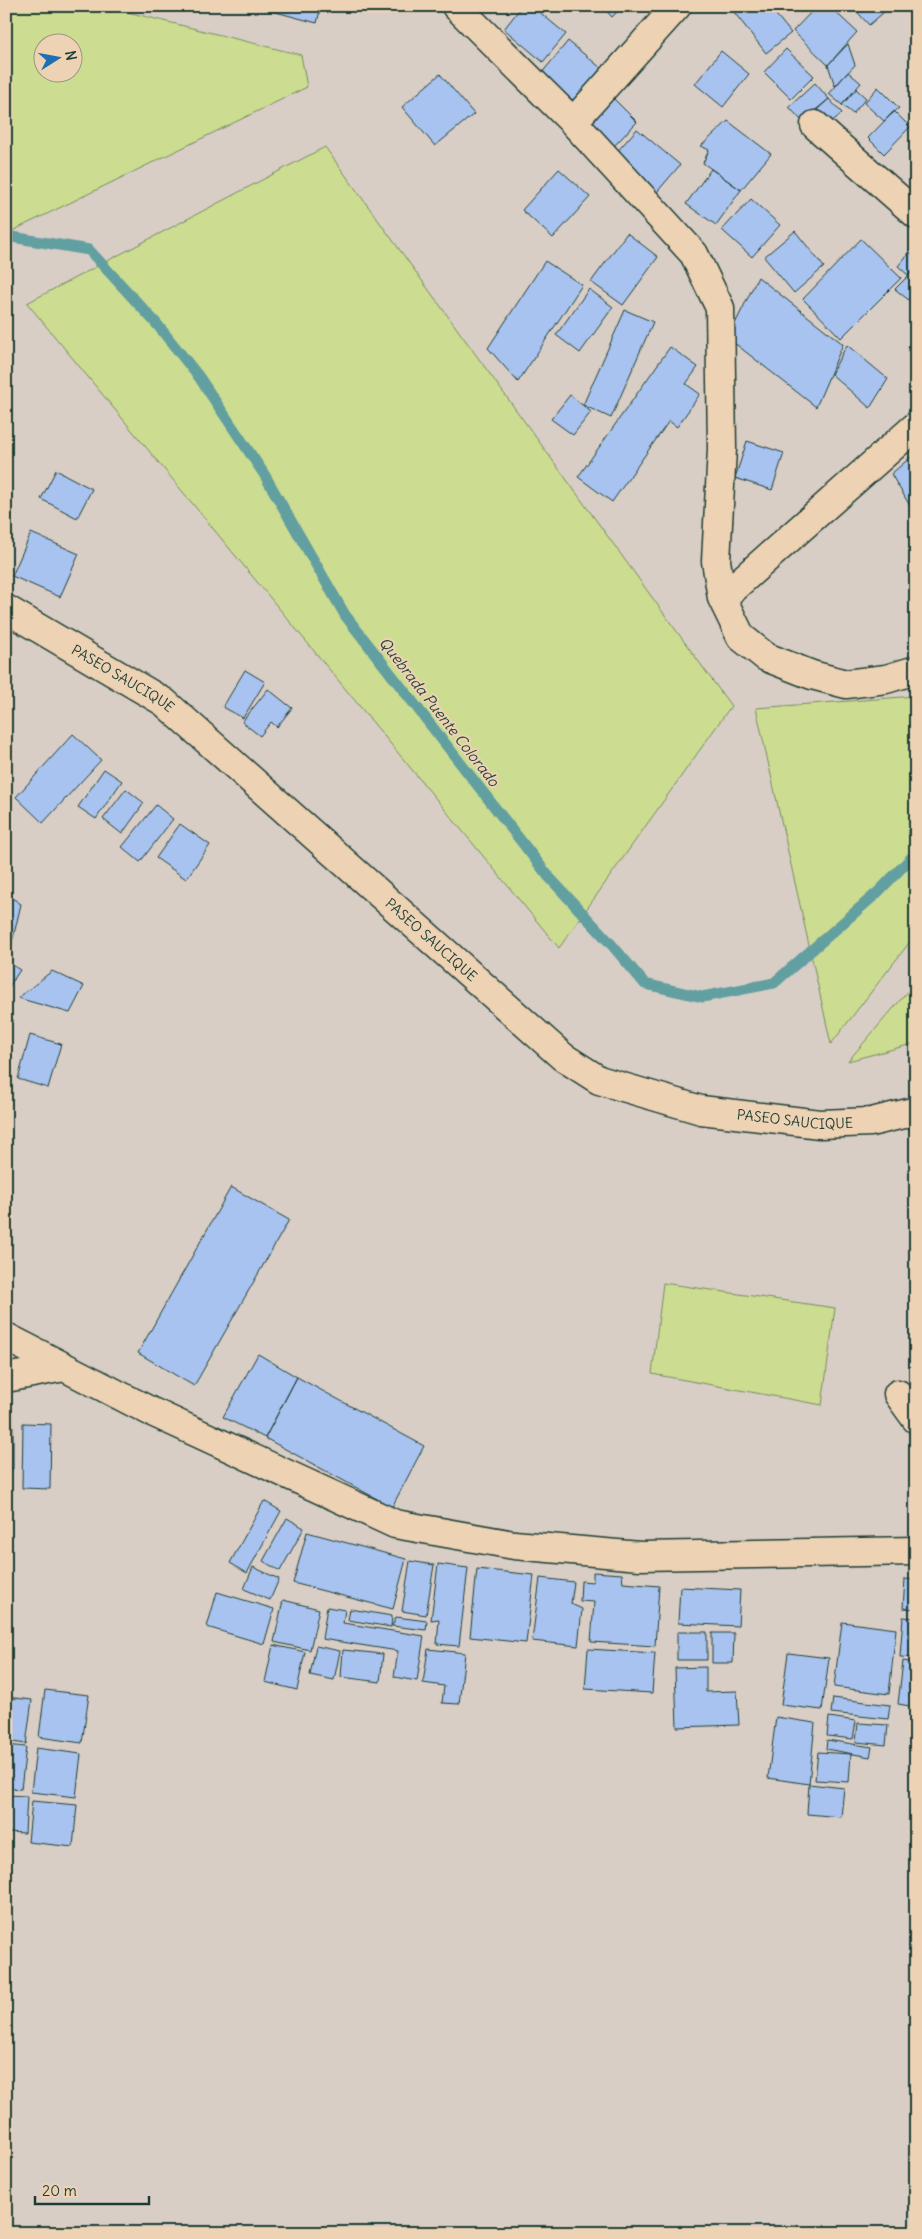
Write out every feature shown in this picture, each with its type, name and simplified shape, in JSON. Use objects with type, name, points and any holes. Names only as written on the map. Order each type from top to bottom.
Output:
[{"type":"street","points":[[456,6],[573,122],[694,254],[720,308],[722,449],[716,561],[722,598],[741,637],[766,657],[812,675],[846,684],[886,680],[916,670]]},
{"type":"street","points":[[573,122],[678,6]]},
{"type":"street","points":[[815,125],[916,214]]},
{"type":"street","points":[[722,598],[916,426]]},
{"type":"street","name":"PASEO SAUCIQUE","points":[[6,609],[164,702],[563,1057],[600,1080],[701,1110],[820,1124],[871,1122],[916,1112]]},
{"type":"street","points":[[6,1337],[150,1411],[395,1524],[514,1545],[640,1556],[916,1551]]},
{"type":"street","points":[[6,1378],[64,1367]]},
{"type":"street","points":[[898,1394],[916,1419]]},
{"type":"green space","points":[[6,6],[103,6],[301,55],[307,87],[6,234]]},
{"type":"green space","points":[[325,147],[731,706],[559,948],[27,303]]},
{"type":"green space","points":[[916,696],[916,934],[831,1044],[756,708]]},
{"type":"green space","points":[[916,982],[916,1043],[848,1061]]},
{"type":"green space","points":[[663,1283],[835,1308],[822,1405],[652,1374]]},
{"type":"building","points":[[253,6],[321,6],[317,23]]},
{"type":"building","points":[[522,6],[532,6],[566,34],[543,62],[504,29]]},
{"type":"building","points":[[602,6],[623,6],[612,17]]},
{"type":"building","points":[[769,6],[791,33],[766,53],[730,7]]},
{"type":"building","points":[[817,6],[829,6],[857,32],[828,65],[793,31]]},
{"type":"building","points":[[852,6],[891,6],[869,25]]},
{"type":"building","points":[[568,41],[601,68],[575,102],[541,74]]},
{"type":"building","points":[[848,44],[855,65],[835,86],[828,65]]},
{"type":"building","points":[[786,49],[814,76],[791,99],[764,72]]},
{"type":"building","points":[[721,51],[749,74],[723,107],[695,84]]},
{"type":"building","points":[[848,72],[861,83],[842,105],[829,94]]},
{"type":"building","points":[[440,74],[474,114],[435,146],[402,107]]},
{"type":"building","points":[[815,83],[829,99],[802,121],[789,107]]},
{"type":"building","points":[[878,87],[899,108],[884,121],[864,103]]},
{"type":"building","points":[[856,89],[866,98],[853,114],[842,105]]},
{"type":"building","points":[[607,92],[637,122],[614,146],[584,115]]},
{"type":"building","points":[[829,99],[842,113],[822,130],[810,116]]},
{"type":"building","points":[[894,111],[910,127],[884,154],[868,138]]},
{"type":"building","points":[[728,121],[771,154],[741,190],[703,163],[709,150],[701,146]]},
{"type":"building","points":[[637,129],[680,165],[657,192],[615,154]]},
{"type":"building","points":[[559,169],[590,197],[553,238],[522,210]]},
{"type":"building","points":[[711,169],[741,190],[716,225],[686,204]]},
{"type":"building","points":[[916,181],[916,199],[907,190]]},
{"type":"building","points":[[751,199],[780,225],[752,257],[722,230]]},
{"type":"building","points":[[795,231],[824,267],[794,293],[764,257]]},
{"type":"building","points":[[627,233],[658,257],[623,305],[591,282]]},
{"type":"building","points":[[861,239],[901,278],[841,338],[803,299]]},
{"type":"building","points":[[910,252],[916,258],[916,266],[908,275],[898,266]]},
{"type":"building","points":[[545,261],[582,285],[518,382],[488,348]]},
{"type":"building","points":[[916,268],[916,306],[895,289]]},
{"type":"building","points":[[758,277],[843,344],[816,407],[728,338]]},
{"type":"building","points":[[589,289],[613,307],[580,353],[556,335]]},
{"type":"building","points":[[625,310],[653,322],[611,418],[583,405]]},
{"type":"building","points":[[847,345],[888,379],[870,408],[831,374]]},
{"type":"building","points":[[670,347],[698,367],[686,384],[700,394],[677,427],[669,421],[612,502],[578,477]]},
{"type":"building","points":[[570,395],[591,412],[573,435],[551,419]]},
{"type":"building","points":[[747,441],[784,453],[772,490],[735,478]]},
{"type":"building","points":[[912,456],[916,461],[915,514],[891,474]]},
{"type":"building","points":[[56,470],[92,489],[77,518],[41,499]]},
{"type":"building","points":[[31,533],[79,554],[60,597],[12,576]]},
{"type":"building","points":[[245,670],[265,682],[243,718],[223,707]]},
{"type":"building","points":[[268,689],[292,708],[277,727],[271,722],[260,736],[242,722]]},
{"type":"building","points":[[73,734],[101,760],[43,823],[16,797]]},
{"type":"building","points":[[104,769],[122,781],[96,819],[78,807]]},
{"type":"building","points":[[126,789],[144,803],[122,834],[103,819]]},
{"type":"building","points":[[156,805],[173,819],[140,862],[122,847]]},
{"type":"building","points":[[180,824],[210,845],[186,879],[156,858]]},
{"type":"building","points":[[6,894],[21,904],[11,947],[6,944]]},
{"type":"building","points":[[6,961],[20,970],[6,991]]},
{"type":"building","points":[[52,971],[84,986],[70,1013],[18,998]]},
{"type":"building","points":[[30,1035],[61,1044],[48,1088],[18,1079]]},
{"type":"building","points":[[231,1187],[289,1220],[194,1386],[138,1353]]},
{"type":"building","points":[[258,1354],[297,1377],[265,1438],[223,1417]]},
{"type":"building","points":[[297,1377],[424,1446],[392,1507],[265,1438]]},
{"type":"building","points":[[6,1412],[13,1412],[13,1469],[6,1469]]},
{"type":"building","points":[[23,1423],[51,1424],[50,1489],[22,1488]]},
{"type":"building","points":[[264,1501],[281,1511],[247,1573],[230,1563]]},
{"type":"building","points":[[287,1518],[304,1528],[280,1571],[263,1561]]},
{"type":"building","points":[[307,1532],[406,1559],[393,1609],[293,1583]]},
{"type":"building","points":[[410,1561],[434,1565],[426,1615],[402,1611]]},
{"type":"building","points":[[438,1564],[468,1568],[459,1646],[437,1644],[439,1619],[431,1620]]},
{"type":"building","points":[[253,1567],[279,1579],[270,1600],[244,1589]]},
{"type":"building","points":[[477,1569],[534,1575],[526,1643],[470,1637]]},
{"type":"building","points":[[593,1572],[622,1574],[623,1583],[659,1586],[655,1646],[591,1642],[594,1602],[580,1601],[581,1581],[593,1582]]},
{"type":"building","points":[[540,1578],[574,1582],[571,1604],[582,1609],[578,1646],[532,1641]]},
{"type":"building","points":[[905,1579],[916,1580],[916,1609],[903,1608]]},
{"type":"building","points":[[680,1587],[740,1590],[738,1626],[678,1623]]},
{"type":"building","points":[[217,1592],[274,1609],[264,1644],[207,1627]]},
{"type":"building","points":[[283,1600],[319,1609],[310,1650],[274,1642]]},
{"type":"building","points":[[327,1607],[345,1610],[343,1623],[424,1636],[417,1681],[394,1677],[398,1651],[322,1639]]},
{"type":"building","points":[[350,1609],[392,1616],[391,1627],[348,1620]]},
{"type":"building","points":[[396,1617],[427,1621],[426,1630],[392,1626]]},
{"type":"building","points":[[903,1617],[916,1618],[916,1658],[900,1657]]},
{"type":"building","points":[[842,1622],[896,1629],[889,1694],[834,1687]]},
{"type":"building","points":[[677,1632],[707,1632],[707,1660],[677,1660]]},
{"type":"building","points":[[712,1633],[734,1633],[733,1663],[712,1663]]},
{"type":"building","points":[[273,1645],[305,1652],[297,1690],[265,1682]]},
{"type":"building","points":[[316,1646],[340,1651],[334,1680],[310,1675]]},
{"type":"building","points":[[428,1649],[465,1653],[459,1704],[442,1703],[444,1686],[423,1683]]},
{"type":"building","points":[[588,1649],[655,1653],[652,1693],[585,1689]]},
{"type":"building","points":[[343,1650],[383,1654],[380,1682],[341,1677]]},
{"type":"building","points":[[788,1653],[829,1658],[822,1710],[781,1705]]},
{"type":"building","points":[[903,1661],[916,1663],[916,1707],[898,1704]]},
{"type":"building","points":[[706,1667],[706,1692],[737,1691],[739,1725],[677,1727],[675,1668]]},
{"type":"building","points":[[45,1690],[89,1695],[82,1743],[39,1737]]},
{"type":"building","points":[[6,1697],[32,1700],[26,1744],[6,1741]]},
{"type":"building","points":[[833,1698],[890,1705],[888,1719],[831,1713]]},
{"type":"building","points":[[776,1717],[815,1723],[809,1784],[768,1778]]},
{"type":"building","points":[[829,1717],[856,1721],[853,1739],[827,1736]]},
{"type":"building","points":[[858,1723],[888,1725],[886,1745],[856,1742]]},
{"type":"building","points":[[827,1740],[872,1747],[870,1757],[826,1749]]},
{"type":"building","points":[[6,1745],[26,1747],[21,1789],[6,1788]]},
{"type":"building","points":[[36,1748],[81,1754],[76,1797],[31,1792]]},
{"type":"building","points":[[818,1752],[851,1754],[849,1782],[815,1780]]},
{"type":"building","points":[[809,1784],[844,1788],[841,1817],[807,1814]]},
{"type":"building","points":[[6,1795],[27,1796],[25,1833],[6,1832]]},
{"type":"building","points":[[32,1801],[77,1805],[73,1847],[28,1842]]},
{"type":"waterway","name":"Quebrada Puente Colorado","points":[[6,236],[89,250],[156,323],[199,377],[264,474],[345,615],[549,877],[645,984],[702,997],[774,983],[877,893],[916,853]]}]
